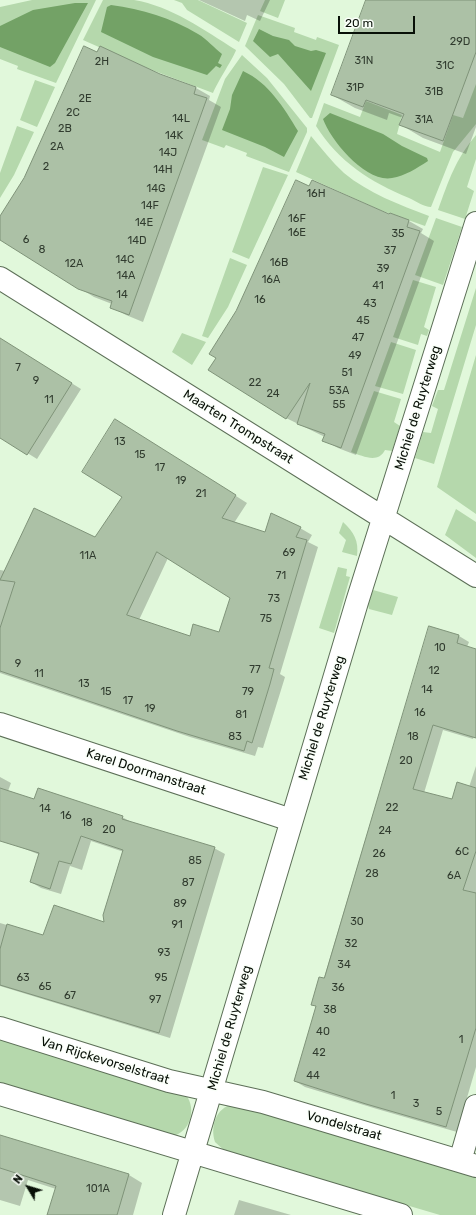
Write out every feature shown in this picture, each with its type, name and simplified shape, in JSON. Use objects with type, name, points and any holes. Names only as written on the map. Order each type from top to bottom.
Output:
[{"type":"street","name":"Michiel de Ruyterweg","points":[[174,1215],[291,820],[476,223]]},
{"type":"street","name":"Maarten Trompstraat","points":[[0,278],[476,576]]},
{"type":"street","name":"Karel Doormanstraat","points":[[0,724],[291,820]]},
{"type":"street","name":"Van Rijckevorselstraat","points":[[0,1028],[169,1081],[211,1090]]},
{"type":"street","name":"Vondelstraat","points":[[211,1090],[263,1102],[468,1163]]},
{"type":"street","points":[[0,1094],[401,1215]]},
{"type":"street","points":[[468,1163],[476,1106]]},
{"type":"shaded area","points":[[32,0],[96,0],[56,83],[17,69],[18,66],[0,59],[0,7]]},
{"type":"shaded area","points":[[103,0],[134,0],[148,3],[174,13],[236,50],[213,93],[144,67],[83,40]]},
{"type":"shaded area","points":[[174,0],[198,0],[247,23],[239,42],[187,10],[182,3]]},
{"type":"shaded area","points":[[265,0],[285,0],[278,18],[260,11]]},
{"type":"shaded area","points":[[75,3],[88,3],[55,63],[50,67],[0,47],[0,26],[33,10]]},
{"type":"shaded area","points":[[111,5],[156,15],[188,28],[204,38],[222,54],[218,63],[222,65],[220,68],[216,66],[207,75],[153,57],[101,32],[107,7]]},
{"type":"shaded area","points":[[258,15],[295,28],[294,32],[316,40],[317,37],[339,45],[312,118],[310,118],[284,84],[245,46]]},
{"type":"shaded area","points":[[259,29],[273,36],[289,40],[295,46],[311,51],[316,50],[326,53],[311,91],[278,54],[270,57],[253,41]]},
{"type":"shaded area","points":[[242,55],[267,78],[307,128],[307,132],[289,172],[246,156],[247,153],[226,145],[224,148],[202,140],[225,79]]},
{"type":"shaded area","points":[[243,71],[261,82],[268,89],[281,105],[298,131],[284,157],[265,147],[222,130],[230,109],[232,95]]},
{"type":"shaded area","points":[[35,80],[55,87],[37,127],[20,120]]},
{"type":"shaded area","points":[[476,84],[476,124],[453,152],[431,207],[423,205],[395,192],[356,170],[325,139],[316,126],[324,103],[360,117],[366,101],[402,115],[397,134],[440,152],[453,115],[463,118]]},
{"type":"shaded area","points":[[330,113],[383,134],[402,146],[427,158],[428,161],[397,177],[382,178],[371,174],[351,159],[341,149],[327,128],[323,119]]},
{"type":"shaded area","points":[[17,126],[34,132],[14,175],[0,198],[0,173]]},
{"type":"shaded area","points":[[476,135],[476,159],[467,187],[474,191],[465,219],[438,210],[449,180],[458,162]]},
{"type":"shaded area","points":[[311,136],[344,173],[363,187],[385,198],[429,216],[425,226],[380,210],[296,172]]},
{"type":"shaded area","points":[[263,167],[288,175],[249,259],[232,252]]},
{"type":"shaded area","points":[[436,218],[462,227],[443,285],[415,275]]},
{"type":"shaded area","points":[[230,258],[247,265],[228,307],[208,338],[202,336]]},
{"type":"shaded area","points":[[413,280],[436,287],[424,327],[429,330],[427,336],[421,334],[418,345],[393,337]]},
{"type":"shaded area","points":[[476,288],[476,325],[434,464],[415,458],[423,432],[431,433],[438,409],[432,406],[438,390],[444,390]]},
{"type":"shaded area","points":[[182,333],[206,342],[192,365],[172,352]]},
{"type":"shaded area","points":[[391,342],[416,350],[403,394],[375,386]]},
{"type":"shaded area","points":[[476,355],[476,514],[437,487]]},
{"type":"shaded area","points":[[374,391],[401,399],[394,422],[400,426],[392,451],[385,450],[378,457],[370,458],[351,452]]},
{"type":"shaded area","points":[[456,509],[476,522],[476,558],[445,535]]},
{"type":"shaded area","points":[[343,522],[355,537],[357,556],[342,552],[346,540],[339,533]]},
{"type":"shaded area","points":[[338,567],[347,569],[346,576],[350,577],[334,633],[319,628]]},
{"type":"shaded area","points":[[373,590],[398,597],[392,615],[369,609],[368,605]]},
{"type":"shaded area","points":[[0,1036],[186,1095],[191,1107],[190,1120],[183,1130],[172,1136],[0,1083]]},
{"type":"shaded area","points":[[233,1104],[476,1176],[476,1215],[440,1215],[226,1152],[215,1142],[213,1130],[216,1118],[222,1109]]},
{"type":"building","points":[[366,0],[476,0],[476,52],[443,141],[399,125],[404,114],[366,100],[363,107],[331,95]]},
{"type":"building","points":[[84,46],[97,52],[100,46],[160,74],[196,87],[194,94],[207,98],[129,315],[110,308],[112,301],[78,289],[0,240],[0,216],[24,178]]},
{"type":"building","points":[[296,180],[309,186],[312,180],[389,214],[390,213],[409,220],[407,227],[420,231],[341,448],[322,441],[325,434],[297,424],[310,383],[286,419],[208,370],[216,358],[209,354],[236,311]]},
{"type":"building","points":[[0,338],[72,383],[27,455],[0,438]]},
{"type":"building","points":[[115,419],[236,495],[222,518],[265,532],[271,513],[301,527],[296,537],[307,540],[269,668],[274,669],[270,684],[252,743],[247,741],[244,751],[177,731],[0,671],[0,628],[15,582],[0,580],[34,508],[95,537],[122,497],[82,472]],"holes":[[[157,552],[230,598],[219,632],[193,624],[190,636],[127,615]]]},
{"type":"building","points":[[429,626],[459,635],[457,643],[476,649],[476,738],[433,725],[413,789],[452,799],[457,782],[476,788],[476,851],[463,890],[476,893],[476,1028],[446,1127],[294,1081],[316,1006],[311,1005],[319,977],[324,978]]},
{"type":"building","points":[[0,788],[34,799],[38,788],[123,816],[122,819],[215,847],[159,1033],[0,985],[0,949],[7,924],[43,935],[54,905],[104,922],[103,915],[123,850],[81,836],[71,864],[59,861],[50,889],[30,882],[39,853],[0,841]]},
{"type":"building","points":[[0,1135],[129,1174],[117,1215],[47,1215],[56,1186],[0,1168]]}]
